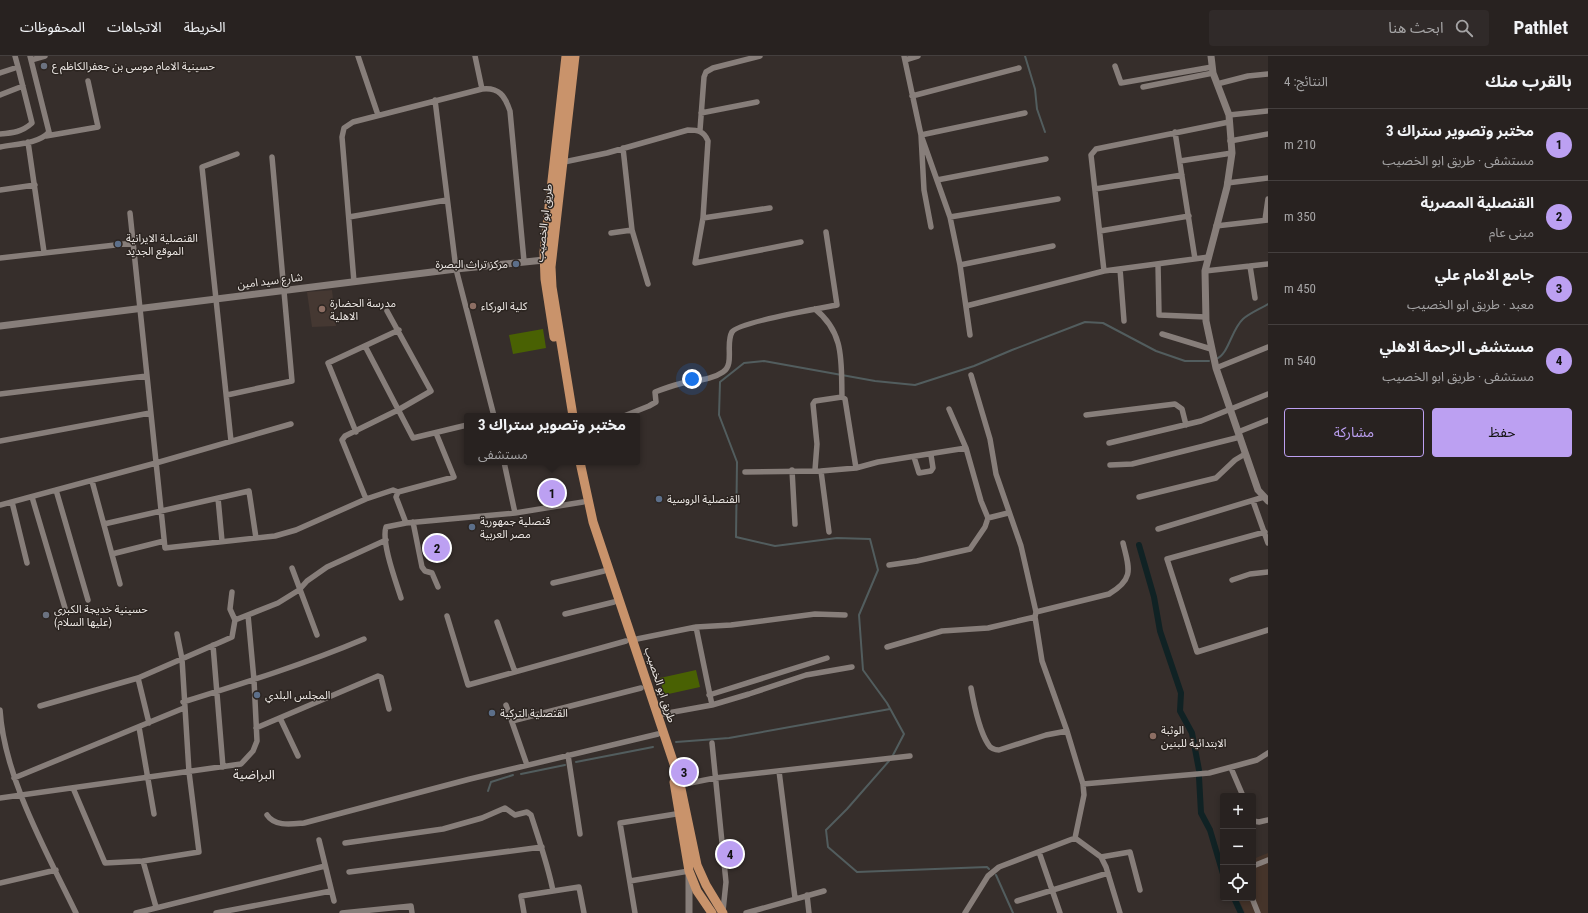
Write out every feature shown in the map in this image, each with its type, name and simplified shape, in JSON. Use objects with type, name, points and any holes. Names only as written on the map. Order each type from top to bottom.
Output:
[{"type":"main road","name":"طريق ابو الخصيب","points":[[566,56],[564,162],[552,242],[551,267],[552,287],[566,392],[567,413]]},
{"type":"main road","name":"طريق ابو الخصيب","points":[[572,413],[566,392],[547,297],[544,260],[564,118],[575,56]]},
{"type":"main road","name":"طريق ابو الخصيب","points":[[576,465],[583,502],[614,602],[657,716],[680,785],[689,871],[697,891],[712,913]]},
{"type":"main road","name":"طريق ابو الخصيب","points":[[581,465],[589,509],[629,640],[641,688],[672,775],[697,865],[706,885],[723,913]]},
{"type":"street","points":[[0,134],[16,133],[25,130],[32,123],[15,56]]},
{"type":"street","points":[[45,56],[30,58],[49,132],[46,136]]},
{"type":"street","points":[[358,56],[378,116]]},
{"type":"street","points":[[475,56],[482,89]]},
{"type":"street","points":[[700,130],[704,77],[706,72],[710,69],[760,56]]},
{"type":"street","points":[[918,56],[905,58],[912,96],[927,158],[937,180],[950,217],[960,265],[970,335]]},
{"type":"street","points":[[1211,56],[1217,84],[1229,118],[1232,153],[1227,183],[1205,271],[1206,317],[1211,349],[1216,368],[1258,490],[1266,499]]},
{"type":"street","points":[[1115,66],[1121,83],[1213,70]]},
{"type":"street","points":[[0,74],[18,67]]},
{"type":"street","points":[[912,96],[1019,68]]},
{"type":"street","points":[[1143,87],[1213,70]]},
{"type":"street","points":[[1217,84],[1248,76],[1268,74]]},
{"type":"street","points":[[0,147],[28,142],[46,136],[98,127],[88,81]]},
{"type":"street","points":[[0,95],[22,86]]},
{"type":"street","points":[[354,282],[342,132],[348,124],[435,100],[482,89],[493,89],[502,94],[510,111],[524,261]]},
{"type":"street","points":[[435,100],[456,269],[493,413]]},
{"type":"street","points":[[701,113],[757,102]]},
{"type":"street","points":[[1104,271],[1091,155],[1096,150],[1229,118],[1267,111]]},
{"type":"street","points":[[921,135],[1025,113]]},
{"type":"street","points":[[564,162],[688,130],[700,130],[706,136],[708,141],[703,218],[695,263],[801,242]]},
{"type":"street","points":[[1175,132],[1195,259]]},
{"type":"street","points":[[1230,141],[1268,134]]},
{"type":"street","points":[[921,135],[924,190],[931,227]]},
{"type":"street","points":[[28,142],[44,252]]},
{"type":"street","points":[[623,148],[632,230],[648,284]]},
{"type":"street","points":[[1180,161],[1232,153]]},
{"type":"street","points":[[232,441],[202,167],[237,154]]},
{"type":"street","points":[[227,395],[292,381],[272,157]]},
{"type":"street","points":[[937,180],[1046,159]]},
{"type":"street","points":[[1095,189],[1182,175]]},
{"type":"street","points":[[1227,183],[1268,178]]},
{"type":"street","points":[[0,190],[35,185]]},
{"type":"street","points":[[950,217],[1058,199]]},
{"type":"street","points":[[1216,226],[1266,220],[1268,199]]},
{"type":"street","points":[[349,217],[447,200]]},
{"type":"street","points":[[703,218],[770,208]]},
{"type":"street","points":[[130,213],[164,548],[256,538],[296,530],[366,499],[393,490],[398,492],[454,477],[436,433]]},
{"type":"street","points":[[1100,231],[1189,216]]},
{"type":"street","points":[[611,233],[632,230]]},
{"type":"street","points":[[632,413],[656,402],[656,392],[679,383],[708,378],[724,372],[729,363],[728,343],[734,329],[780,316],[838,305],[826,232]]},
{"type":"street","points":[[0,258],[133,243]]},
{"type":"street","points":[[960,265],[1053,246]]},
{"type":"street","points":[[966,306],[1104,271],[1209,258]]},
{"type":"street","name":"شارع سيد امين","points":[[0,326],[456,269],[544,260]]},
{"type":"street","points":[[1158,264],[1159,315],[1206,317]]},
{"type":"street","points":[[1205,271],[1268,264]]},
{"type":"street","points":[[1250,266],[1256,298]]},
{"type":"street","points":[[1120,269],[1124,321]]},
{"type":"street","points":[[815,309],[826,318],[836,335],[840,347],[842,397],[845,399],[856,468]]},
{"type":"street","points":[[366,499],[342,440],[345,436],[356,432],[431,391],[399,330],[387,311]]},
{"type":"street","points":[[356,432],[328,363],[399,330]]},
{"type":"street","points":[[1162,334],[1211,349]]},
{"type":"street","points":[[364,346],[413,438],[464,426]]},
{"type":"street","points":[[1216,368],[1268,347]]},
{"type":"street","points":[[971,375],[980,401],[996,474],[1008,513],[1021,546],[1035,615],[1042,661],[1067,731],[1083,784],[1084,795],[1076,838]]},
{"type":"street","points":[[0,394],[147,376]]},
{"type":"street","points":[[1109,443],[1186,425],[1212,417],[1268,394]]},
{"type":"street","points":[[829,532],[818,470],[813,404],[815,401],[842,397]]},
{"type":"street","points":[[1086,415],[1174,404],[1182,409],[1186,425]]},
{"type":"street","points":[[889,565],[917,561],[970,549],[985,527],[988,518],[981,501],[966,448],[949,409]]},
{"type":"street","points":[[0,441],[150,413]]},
{"type":"street","points":[[1110,465],[1132,464],[1239,434],[1268,420]]},
{"type":"street","points":[[0,506],[291,424]]},
{"type":"street","points":[[746,472],[856,468],[878,462],[966,448]]},
{"type":"street","points":[[914,457],[919,473],[931,471],[933,468],[931,454]]},
{"type":"street","points":[[1138,497],[1216,478],[1235,460],[1245,454]]},
{"type":"street","points":[[505,465],[515,513]]},
{"type":"street","points":[[792,470],[795,524]]},
{"type":"street","points":[[92,481],[120,584]]},
{"type":"street","points":[[56,490],[88,600]]},
{"type":"street","points":[[104,524],[249,491],[256,538]]},
{"type":"street","points":[[398,492],[396,497],[406,523]]},
{"type":"street","points":[[32,497],[65,608]]},
{"type":"street","points":[[218,498],[222,541]]},
{"type":"street","points":[[1158,528],[1253,501],[1266,499]]},
{"type":"street","points":[[1253,501],[1268,543]]},
{"type":"street","points":[[12,502],[27,564]]},
{"type":"street","points":[[401,598],[390,562],[385,532],[386,528],[413,522],[515,513],[583,502]]},
{"type":"street","points":[[988,518],[1008,513]]},
{"type":"street","points":[[413,522],[422,567],[425,571],[432,573],[438,587]]},
{"type":"street","points":[[1265,532],[1167,559],[1197,652],[1268,630]]},
{"type":"street","points":[[235,620],[278,603],[299,590],[307,581],[327,567],[386,540]]},
{"type":"street","points":[[112,554],[164,541]]},
{"type":"street","points":[[887,647],[942,632],[988,628],[1109,594],[1116,590],[1128,577],[1129,572],[1123,543]]},
{"type":"street","points":[[292,568],[317,635]]},
{"type":"street","points":[[553,583],[604,571]]},
{"type":"street","points":[[1232,580],[1250,574],[1268,572]]},
{"type":"street","points":[[40,706],[138,678],[232,637],[235,620],[230,609],[232,592]]},
{"type":"street","points":[[565,614],[614,602]]},
{"type":"street","points":[[447,616],[468,685],[629,640],[696,627],[814,614],[845,615]]},
{"type":"street","points":[[0,798],[241,764],[249,758],[256,746],[254,680],[248,615]]},
{"type":"street","points":[[497,622],[515,672]]},
{"type":"street","points":[[696,627],[712,705]]},
{"type":"street","points":[[73,788],[105,863],[143,861],[199,852],[189,772],[183,702],[182,660],[177,634]]},
{"type":"street","points":[[183,702],[254,680],[325,655],[364,639]]},
{"type":"street","points":[[213,645],[223,767]]},
{"type":"street","points":[[709,695],[827,658]]},
{"type":"street","points":[[657,716],[712,705],[806,675],[852,667]]},
{"type":"street","points":[[256,728],[378,676],[381,677],[389,709]]},
{"type":"street","points":[[138,678],[149,723]]},
{"type":"street","points":[[512,721],[641,688]]},
{"type":"street","points":[[971,688],[976,712],[988,744],[995,750],[1046,735],[1067,731]]},
{"type":"street","points":[[506,705],[527,765]]},
{"type":"street","points":[[14,778],[184,708]]},
{"type":"street","points":[[0,710],[0,723],[14,778],[76,913]]},
{"type":"street","points":[[280,718],[298,756]]},
{"type":"street","points":[[139,727],[154,814]]},
{"type":"street","points":[[267,815],[270,819],[278,823],[304,822],[527,765],[658,734]]},
{"type":"street","points":[[712,743],[726,882],[723,913]]},
{"type":"street","points":[[1083,784],[1209,773],[1257,760],[1268,753]]},
{"type":"street","points":[[568,755],[580,834]]},
{"type":"street","points":[[680,785],[715,778],[910,756]]},
{"type":"street","points":[[1231,768],[1242,793]]},
{"type":"street","points":[[779,771],[795,898]]},
{"type":"street","points":[[345,843],[443,829],[482,818],[505,808],[515,815],[526,812],[530,814],[542,847],[553,891]]},
{"type":"street","points":[[635,913],[620,823],[682,813]]},
{"type":"street","points":[[1256,821],[1260,822],[1268,820]]},
{"type":"street","points":[[965,913],[993,871],[1014,860],[1076,838]]},
{"type":"street","points":[[1076,838],[1101,857],[1108,873],[1120,913]]},
{"type":"street","points":[[319,840],[334,901]]},
{"type":"street","points":[[349,872],[542,847]]},
{"type":"street","points":[[1039,852],[1060,913]]},
{"type":"street","points":[[1101,857],[1130,852],[1140,890]]},
{"type":"street","points":[[1256,865],[1268,860]]},
{"type":"street","points":[[143,861],[156,907]]},
{"type":"street","points":[[136,913],[325,866]]},
{"type":"street","points":[[0,884],[56,870]]},
{"type":"street","points":[[630,881],[689,871],[689,913]]},
{"type":"street","points":[[1017,901],[1108,873]]},
{"type":"street","points":[[524,913],[521,896],[579,887],[584,913]]},
{"type":"street","points":[[216,913],[331,891]]},
{"type":"street","points":[[746,913],[824,891]]},
{"type":"street","points":[[807,895],[809,913]]},
{"type":"street","points":[[1253,901],[1258,913]]},
{"type":"street","points":[[342,913],[411,906],[412,913]]},
{"type":"shaded area","name":"مدرسة الحضارة الاهلية","points":[[332,290],[336,326],[312,327],[307,292]]},
{"type":"shaded area","points":[[1268,853],[1268,913],[1245,913],[1239,901],[1256,901],[1256,858]]},
{"type":"green space","points":[[543,329],[546,348],[513,354],[509,335]]},
{"type":"green space","points":[[696,670],[700,687],[664,695],[660,678]]},
{"type":"waterway","points":[[1025,56],[1035,89],[1037,109],[1045,132]]},
{"type":"waterway","points":[[1216,359],[1224,352],[1243,319],[1268,304]]},
{"type":"waterway","points":[[892,757],[904,734],[887,703],[863,670],[859,615],[878,570],[870,539],[837,538],[775,546],[736,537],[737,462],[719,415],[720,382],[744,363],[764,361],[875,381],[915,385],[974,366],[1085,322],[1103,323],[1156,351],[1185,361],[1209,361]]},
{"type":"waterway","points":[[1139,545],[1154,597],[1160,631],[1181,693],[1180,711],[1192,733],[1199,770]]},
{"type":"waterway","points":[[676,742],[729,738],[890,709]]},
{"type":"waterway","points":[[576,762],[653,747]]},
{"type":"waterway","points":[[889,761],[847,809],[826,830],[828,847],[857,872],[987,867],[989,869]]},
{"type":"waterway","points":[[521,774],[565,765]]},
{"type":"waterway","points":[[488,791],[491,782],[513,775]]},
{"type":"waterway","points":[[1199,777],[1201,813],[1210,830],[1220,865]]},
{"type":"waterway","points":[[996,875],[1013,913]]},
{"type":"waterway","points":[[1235,901],[1241,913]]},
{"type":"place","name":"حسينية الامام موسى بن جعفرالكاظم ع","points":[[44,66]]},
{"type":"place","name":"القنصلية الايرانية الموقع الجديد","points":[[118,244]]},
{"type":"place","name":"مركز تراث البصرة","points":[[516,264]]},
{"type":"place","name":"كلية الوركاء","points":[[473,306]]},
{"type":"place","name":"مدرسة الحضارة الاهلية","points":[[322,309]]},
{"type":"place","name":"مختبر وتصوير ستراك 3","points":[[552,493]]},
{"type":"place","name":"القنصلية الروسية","points":[[659,499]]},
{"type":"place","name":"قنصلية جمهورية مصر العربية","points":[[472,527]]},
{"type":"place","name":"القنصلية المصرية","points":[[437,548]]},
{"type":"place","name":"حسينية خديجة الكبرى (عليها السلام)","points":[[46,615]]},
{"type":"place","name":"المجلس البلدي","points":[[257,695]]},
{"type":"place","name":"القنصلية التركية","points":[[492,713]]},
{"type":"place","name":"الوثبة الابتدائية للبنين","points":[[1153,736]]},
{"type":"place","name":"جامع الامام علي","points":[[684,772]]},
{"type":"place","name":"مستشفى الرحمة الاهلي","points":[[730,854]]},
{"type":"district","name":"البراضية","points":[[254,774]]}]
